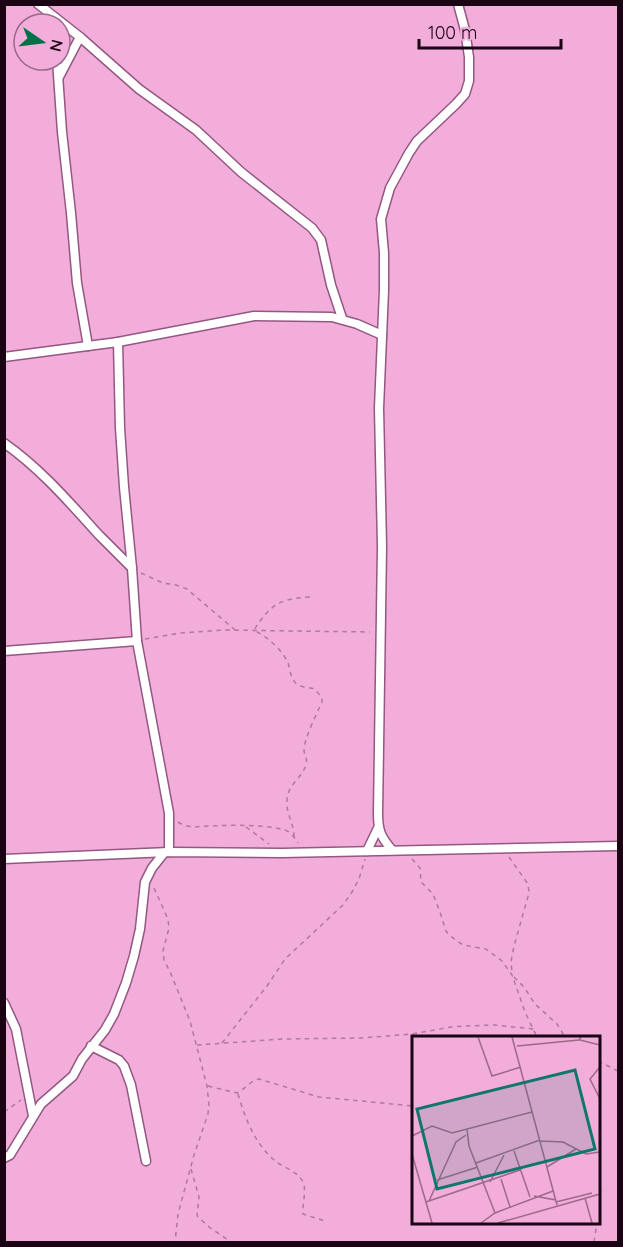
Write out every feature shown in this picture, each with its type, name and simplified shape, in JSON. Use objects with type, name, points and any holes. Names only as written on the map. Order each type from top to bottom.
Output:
[{"type":"street","points":[[392,850],[383,840],[378,828],[382,546],[379,408],[384,290],[381,219],[390,188],[417,141],[465,94],[469,81],[469,57],[458,4]]},
{"type":"street","points":[[72,31],[140,89],[196,130],[241,172],[312,228],[321,240],[331,285],[342,318]]},
{"type":"street","points":[[58,77],[80,37]]},
{"type":"street","points":[[58,72],[77,283],[88,346]]},
{"type":"street","points":[[4,357],[118,342],[254,316],[332,316],[382,335]]},
{"type":"street","points":[[4,1158],[14,1150],[45,1100],[73,1076],[91,1046],[109,1024],[126,983],[140,928],[143,891],[148,874],[166,853],[169,813],[137,641],[120,428],[118,342]]},
{"type":"street","points":[[4,443],[42,473],[132,568]]},
{"type":"street","points":[[4,651],[137,641]]},
{"type":"street","points":[[367,850],[378,828]]},
{"type":"street","points":[[4,859],[166,853],[618,846]]},
{"type":"street","points":[[4,1003],[16,1029],[33,1116]]},
{"type":"street","points":[[91,1046],[120,1061],[124,1066],[131,1085],[146,1161]]},
{"type":"path","points":[[132,568],[163,583],[187,589],[234,630]]},
{"type":"path","points":[[254,630],[268,609],[273,606],[284,601],[310,597]]},
{"type":"path","points":[[137,641],[181,633],[234,630],[380,632]]},
{"type":"path","points":[[254,630],[272,643],[287,661],[294,681],[301,686],[315,689],[322,698],[303,750],[306,765],[288,792],[287,810],[294,837]]},
{"type":"path","points":[[169,813],[177,821],[190,827],[245,826],[281,829],[291,833],[303,852]]},
{"type":"path","points":[[245,826],[282,853]]},
{"type":"path","points":[[503,848],[528,884],[529,897],[511,962],[512,975],[537,1036]]},
{"type":"path","points":[[222,1043],[267,986],[285,959],[343,905],[359,879],[367,850]]},
{"type":"path","points":[[402,850],[420,868],[421,880],[433,894],[449,935],[463,945],[486,948],[502,961],[524,987],[530,999],[557,1024],[564,1036]]},
{"type":"path","points":[[148,874],[168,920],[170,928],[163,951],[164,960],[190,1021],[207,1086],[209,1105],[178,1214],[175,1242]]},
{"type":"path","points":[[197,1046],[282,1039],[402,1035],[465,1026],[494,1025],[534,1029]]},
{"type":"path","points":[[599,1062],[618,1071]]},
{"type":"path","points":[[207,1086],[237,1093],[259,1079],[319,1097],[412,1106]]},
{"type":"path","points":[[237,1093],[256,1139],[272,1158],[303,1181],[303,1214],[325,1221]]},
{"type":"path","points":[[4,1112],[29,1094]]},
{"type":"path","points":[[191,1168],[199,1197],[197,1215],[209,1227],[231,1242]]},
{"type":"path","points":[[599,1180],[601,1188],[599,1202]]},
{"type":"path","points":[[594,1242],[597,1223]]}]
